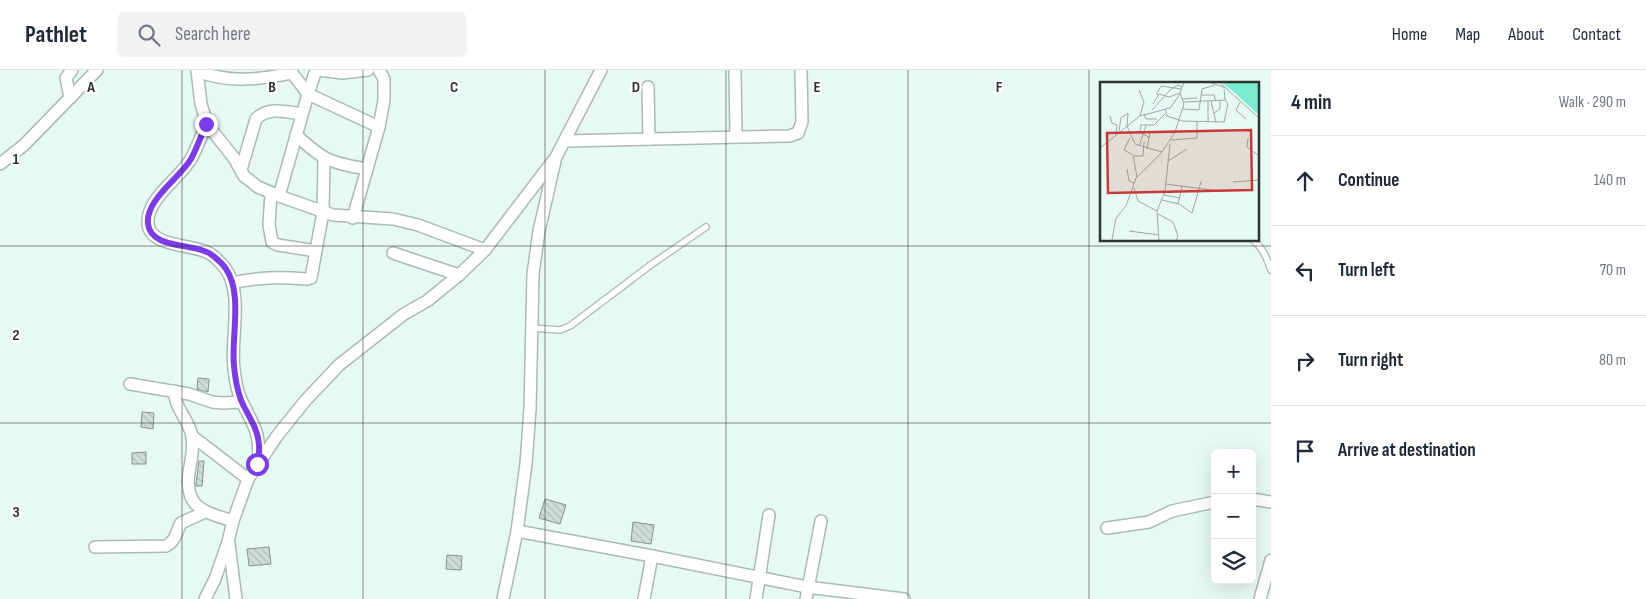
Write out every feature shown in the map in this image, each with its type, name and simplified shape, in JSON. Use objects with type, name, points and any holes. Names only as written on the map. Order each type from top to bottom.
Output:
[{"type":"street","points":[[70,98],[66,78],[72,70]]},
{"type":"street","points":[[0,164],[24,145],[97,70]]},
{"type":"street","points":[[379,126],[308,94],[291,71],[265,79],[210,76],[197,70],[200,104],[206,124],[234,158],[244,176],[258,187],[334,216],[394,220],[418,226],[485,250]]},
{"type":"street","points":[[316,251],[278,245],[272,242],[269,225],[275,195],[317,70],[343,73],[368,70]]},
{"type":"street","points":[[353,218],[379,126],[384,100],[384,80],[379,70]]},
{"type":"street","points":[[205,599],[215,579],[248,479],[257,464],[305,401],[339,364],[404,314],[427,301],[459,275],[485,250],[556,156],[601,70]]},
{"type":"street","points":[[735,70],[736,137]]},
{"type":"street","points":[[565,141],[789,136],[798,133],[802,122],[801,70]]},
{"type":"street","points":[[648,87],[649,139]]},
{"type":"street","points":[[241,170],[256,119],[262,114],[278,110],[302,114]]},
{"type":"street","points":[[206,124],[191,159],[152,205],[148,224],[151,232],[159,240],[186,245],[210,253],[226,269],[235,298],[234,368],[242,402],[258,435],[260,447],[257,464]]},
{"type":"street","points":[[296,135],[324,160],[367,169]]},
{"type":"street","points":[[503,599],[517,531],[526,464],[530,409],[532,274],[539,232],[556,156]]},
{"type":"street","points":[[232,284],[252,278],[311,278],[322,212],[324,160]]},
{"type":"street","points":[[393,253],[459,275]]},
{"type":"street","points":[[130,384],[198,396],[212,402],[242,402]]},
{"type":"street","points":[[174,392],[177,405],[186,420],[192,436],[193,452],[188,488],[191,500],[205,512],[234,521]]},
{"type":"street","points":[[192,436],[248,479]]},
{"type":"street","points":[[1256,500],[1271,502]]},
{"type":"street","points":[[1107,528],[1149,522],[1172,511],[1211,503]]},
{"type":"street","points":[[95,547],[166,546],[174,540],[181,523],[205,512]]},
{"type":"street","points":[[756,599],[769,515]]},
{"type":"street","points":[[807,593],[821,521]]},
{"type":"street","points":[[517,531],[759,577],[807,593],[904,599]]},
{"type":"street","points":[[228,542],[236,599]]},
{"type":"street","points":[[644,599],[652,556]]},
{"type":"street","points":[[1260,599],[1271,560]]},
{"type":"lane","points":[[532,328],[560,330],[570,326],[652,264],[706,227]]},
{"type":"lane","points":[[1254,241],[1262,247],[1271,270]]},
{"type":"building","points":[[198,378],[209,379],[208,392],[197,389]]},
{"type":"building","points":[[142,412],[154,413],[153,429],[141,427]]},
{"type":"building","points":[[146,452],[146,464],[132,464],[132,453]]},
{"type":"building","points":[[199,461],[204,461],[202,486],[196,486]]},
{"type":"building","points":[[545,499],[566,505],[560,524],[539,518]]},
{"type":"building","points":[[633,522],[654,525],[651,544],[631,541]]},
{"type":"building","points":[[269,547],[271,564],[249,566],[247,549]]},
{"type":"building","points":[[447,555],[462,556],[461,570],[446,569]]},
{"type":"route","points":[[206,124],[191,159],[152,205],[148,224],[151,232],[159,240],[186,245],[210,253],[226,269],[235,298],[233,350],[237,387],[258,435],[260,447],[257,464]]}]
